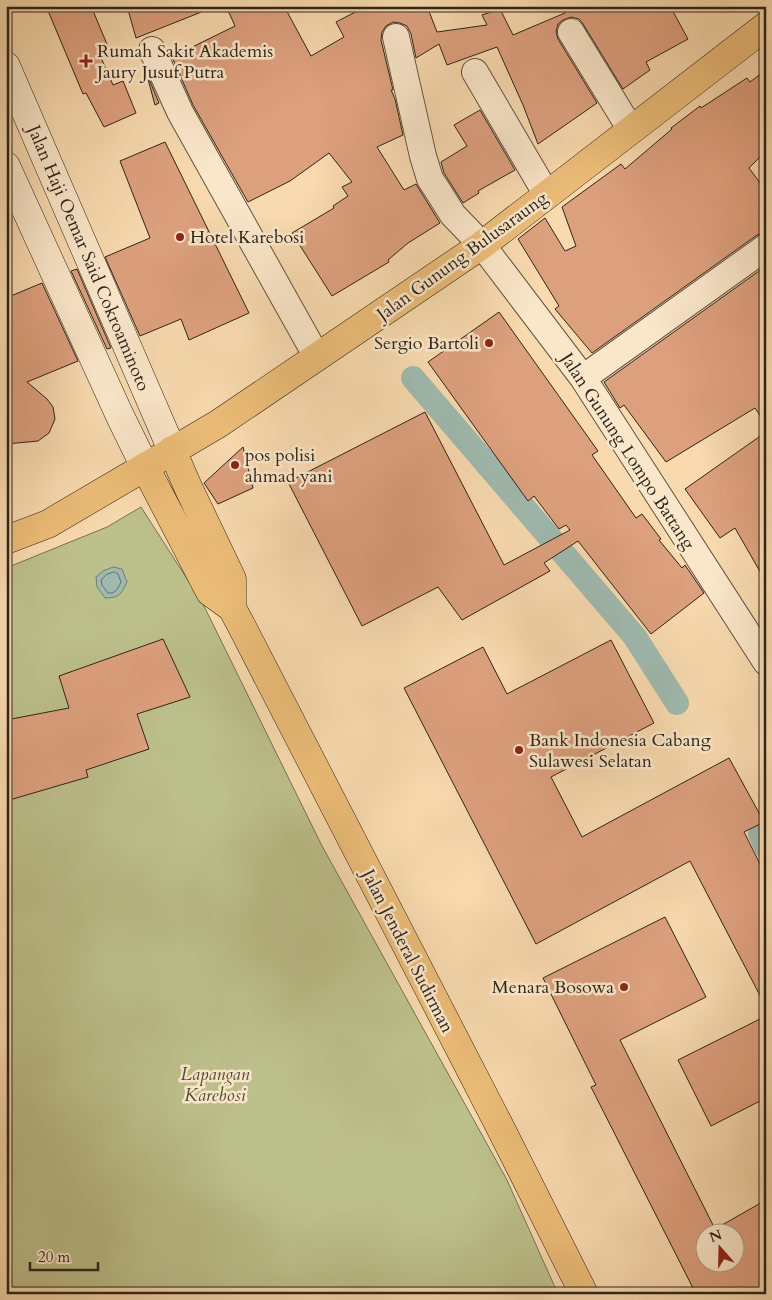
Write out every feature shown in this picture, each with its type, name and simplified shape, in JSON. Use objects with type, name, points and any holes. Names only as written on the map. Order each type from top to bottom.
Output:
[{"type":"main road","name":"Jalan Gunung Bulusaraung","points":[[6,540],[48,524],[218,424],[482,245],[766,26]]},
{"type":"main road","name":"Jalan Haji Oemar Said Cokroaminoto","points":[[6,66],[172,450]]},
{"type":"main road","name":"Jalan Haji Oemar Said Cokroaminoto","points":[[6,166],[144,468]]},
{"type":"main road","name":"Jalan Jenderal Sudirman","points":[[172,450],[188,488],[232,579],[232,608]]},
{"type":"main road","name":"Jalan Jenderal Sudirman","points":[[144,468],[210,592],[232,608],[584,1294]]},
{"type":"street","points":[[571,32],[631,130]]},
{"type":"street","name":"Jalan Gunung Lompo Battang","points":[[396,37],[422,156],[430,179],[453,215],[482,245],[583,378],[766,662]]},
{"type":"street","points":[[152,50],[180,112],[317,357]]},
{"type":"street","points":[[475,72],[547,195]]},
{"type":"street","points":[[583,378],[766,247]]},
{"type":"green space","name":"Lapangan Karebosi","points":[[141,507],[202,602],[322,846],[507,1180],[558,1294],[6,1294],[6,568],[107,527]]},
{"type":"water","points":[[113,567],[122,569],[127,582],[119,594],[114,597],[105,598],[97,587],[96,577],[103,571]]},
{"type":"building","points":[[46,6],[91,6],[109,49],[99,53],[113,85],[123,81],[136,113],[104,127],[86,93],[83,94]]},
{"type":"building","points":[[127,6],[214,6],[214,7],[136,38]]},
{"type":"building","points":[[226,6],[284,6],[311,56],[344,37],[336,22],[367,6],[427,6],[437,32],[487,25],[482,15],[500,9],[513,35],[565,13],[564,6],[670,6],[688,39],[646,62],[650,70],[623,89],[579,19],[571,17],[563,20],[558,24],[556,32],[558,39],[597,103],[538,144],[497,47],[447,65],[439,44],[416,58],[411,34],[407,26],[393,22],[386,26],[382,32],[381,40],[393,90],[391,90],[395,99],[403,135],[377,147],[404,190],[416,184],[440,223],[408,243],[388,260],[389,262],[332,296],[292,233],[334,208],[333,206],[348,196],[342,187],[352,182],[329,153],[290,181],[248,202],[193,105],[172,57],[235,26]]},
{"type":"building","points":[[766,70],[766,151],[749,168],[766,191],[766,232],[757,235],[592,353],[555,309],[559,306],[518,239],[545,218],[565,251],[576,246],[562,207],[621,164],[625,169],[671,128],[700,106],[701,108],[747,78],[750,82]]},
{"type":"building","points":[[146,72],[159,103],[155,105]]},
{"type":"building","points":[[480,110],[515,170],[478,191],[479,193],[463,203],[444,173],[441,162],[467,146],[454,125]]},
{"type":"building","name":"Hotel Karebosi","points":[[165,142],[249,313],[189,340],[181,319],[140,336],[105,257],[150,238],[120,161]]},
{"type":"building","points":[[766,266],[766,424],[755,408],[666,462],[624,405],[620,408],[604,382]]},
{"type":"building","points":[[77,269],[111,348],[107,349],[71,271]]},
{"type":"building","points":[[42,283],[78,361],[27,382],[47,399],[53,407],[55,419],[49,433],[38,441],[6,444],[6,298]]},
{"type":"building","points":[[499,312],[598,451],[592,455],[636,518],[642,514],[661,539],[659,540],[682,568],[685,565],[704,593],[651,634],[578,541],[544,563],[550,571],[462,620],[438,587],[362,626],[288,482],[425,412],[504,565],[570,530],[566,525],[559,529],[534,496],[528,501],[428,362]]},
{"type":"building","points":[[766,432],[766,582],[735,528],[720,538],[685,489]]},
{"type":"building","name":"pos polisi ahmad yani","points":[[243,447],[253,488],[218,504],[204,483]]},
{"type":"building","points":[[163,639],[190,697],[137,714],[149,749],[86,770],[88,777],[6,801],[6,720],[69,708],[59,676]]},
{"type":"building","points":[[611,640],[654,723],[551,777],[582,837],[729,758],[764,822],[744,832],[766,876],[766,1007],[690,861],[536,944],[404,688],[483,647],[507,694]]},
{"type":"building","points":[[665,917],[706,997],[620,1040],[711,1222],[694,1222],[694,1272],[744,1272],[744,1222],[727,1222],[766,1200],[766,1294],[696,1294],[591,1087],[596,1085],[543,978]]},
{"type":"building","points":[[766,1016],[766,1098],[711,1126],[678,1060]]},
{"type":"waterway","points":[[413,378],[635,637],[677,703]]},
{"type":"waterway","points":[[760,834],[766,847]]},
{"type":"place","name":"Rumah Sakit Akademis Jaury Jusuf Putra","points":[[86,61]]},
{"type":"place","name":"Hotel Karebosi","points":[[180,237]]},
{"type":"place","name":"Sergio Bartoli","points":[[489,343]]},
{"type":"place","name":"pos polisi ahmad yani","points":[[235,465]]},
{"type":"place","name":"Bank Indonesia Cabang Sulawesi Selatan","points":[[519,750]]},
{"type":"place","name":"Menara Bosowa","points":[[624,987]]}]
